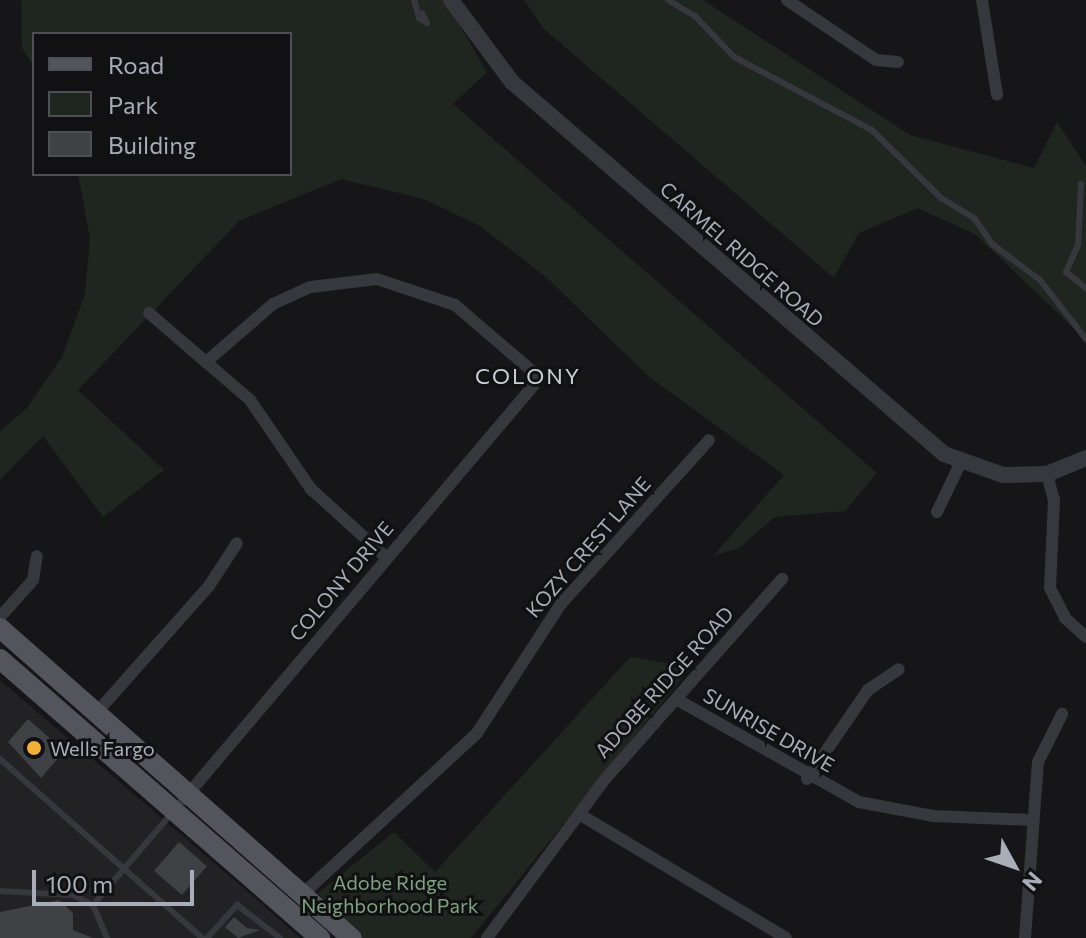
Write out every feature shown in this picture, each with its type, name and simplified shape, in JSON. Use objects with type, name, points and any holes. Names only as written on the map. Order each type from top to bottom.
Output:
[{"type":"main road","points":[[0,628],[306,891],[352,938]]},
{"type":"main road","points":[[3,667],[176,808],[319,938]]},
{"type":"street","name":"CARMEL RIDGE ROAD","points":[[451,0],[512,82],[961,462],[1003,475],[1047,474]]},
{"type":"street","points":[[787,0],[876,60],[898,62]]},
{"type":"street","points":[[982,0],[997,95]]},
{"type":"street","name":"COLONY DRIVE","points":[[176,808],[533,379],[455,305],[377,279],[310,287],[273,304],[206,362]]},
{"type":"street","points":[[149,313],[250,400],[311,489],[386,557]]},
{"type":"street","name":"KOZY CREST LANE","points":[[306,891],[477,733],[560,605],[709,440]]},
{"type":"street","points":[[1086,458],[1047,474],[1054,500],[1050,588],[1065,618],[1086,637]]},
{"type":"street","points":[[937,512],[961,462]]},
{"type":"street","points":[[98,711],[209,586],[237,543]]},
{"type":"street","points":[[0,617],[33,580],[37,556]]},
{"type":"street","name":"ADOBE RIDGE ROAD","points":[[487,938],[579,814],[782,579]]},
{"type":"street","points":[[807,779],[868,690],[899,669]]},
{"type":"street","name":"SUNRISE DRIVE","points":[[676,699],[807,779],[892,810],[1031,820]]},
{"type":"street","points":[[1025,938],[1031,820],[1038,762],[1062,714]]},
{"type":"street","points":[[579,814],[786,938]]},
{"type":"lane","points":[[414,0],[419,18],[427,23],[422,13]]},
{"type":"lane","points":[[668,0],[695,16],[734,57],[838,107],[895,152],[925,183],[1040,280],[1086,339]]},
{"type":"lane","points":[[1081,184],[1076,218],[1078,245],[1067,276],[1086,288]]},
{"type":"lane","points":[[0,759],[127,866],[205,938],[237,905],[280,938]]},
{"type":"lane","points":[[93,905],[176,808]]},
{"type":"lane","points":[[0,891],[49,889],[93,905],[107,938]]},
{"type":"shaded area","points":[[0,680],[247,891],[300,938],[0,938]]},
{"type":"green space","points":[[21,0],[445,0],[487,72],[453,104],[877,473],[845,511],[775,517],[739,548],[713,556],[784,475],[648,376],[546,277],[480,226],[424,199],[341,179],[239,221],[78,390],[164,470],[103,517],[43,436],[0,480],[0,431],[26,409],[62,357],[85,294],[90,238],[78,176],[292,176],[292,32],[32,32],[32,64],[22,48]]},
{"type":"green space","points":[[524,0],[703,0],[910,135],[1034,168],[1057,122],[1086,166],[1086,340],[976,235],[918,208],[859,233],[834,278],[544,29]]},
{"type":"green space","name":"Adobe Ridge Neighborhood Park","points":[[630,657],[691,667],[471,938],[361,938],[318,893],[394,832],[435,872]]},
{"type":"building","points":[[28,719],[64,751],[41,778],[8,742]]},
{"type":"building","points":[[179,842],[207,866],[182,895],[154,871]]},
{"type":"building","points":[[59,900],[73,913],[73,930],[93,938],[0,938],[0,912]]},
{"type":"building","points":[[234,917],[247,928],[260,930],[238,938],[225,927]]},
{"type":"place","name":"Wells Fargo","points":[[34,748]]},
{"type":"district","name":"COLONY","points":[[528,376]]}]
